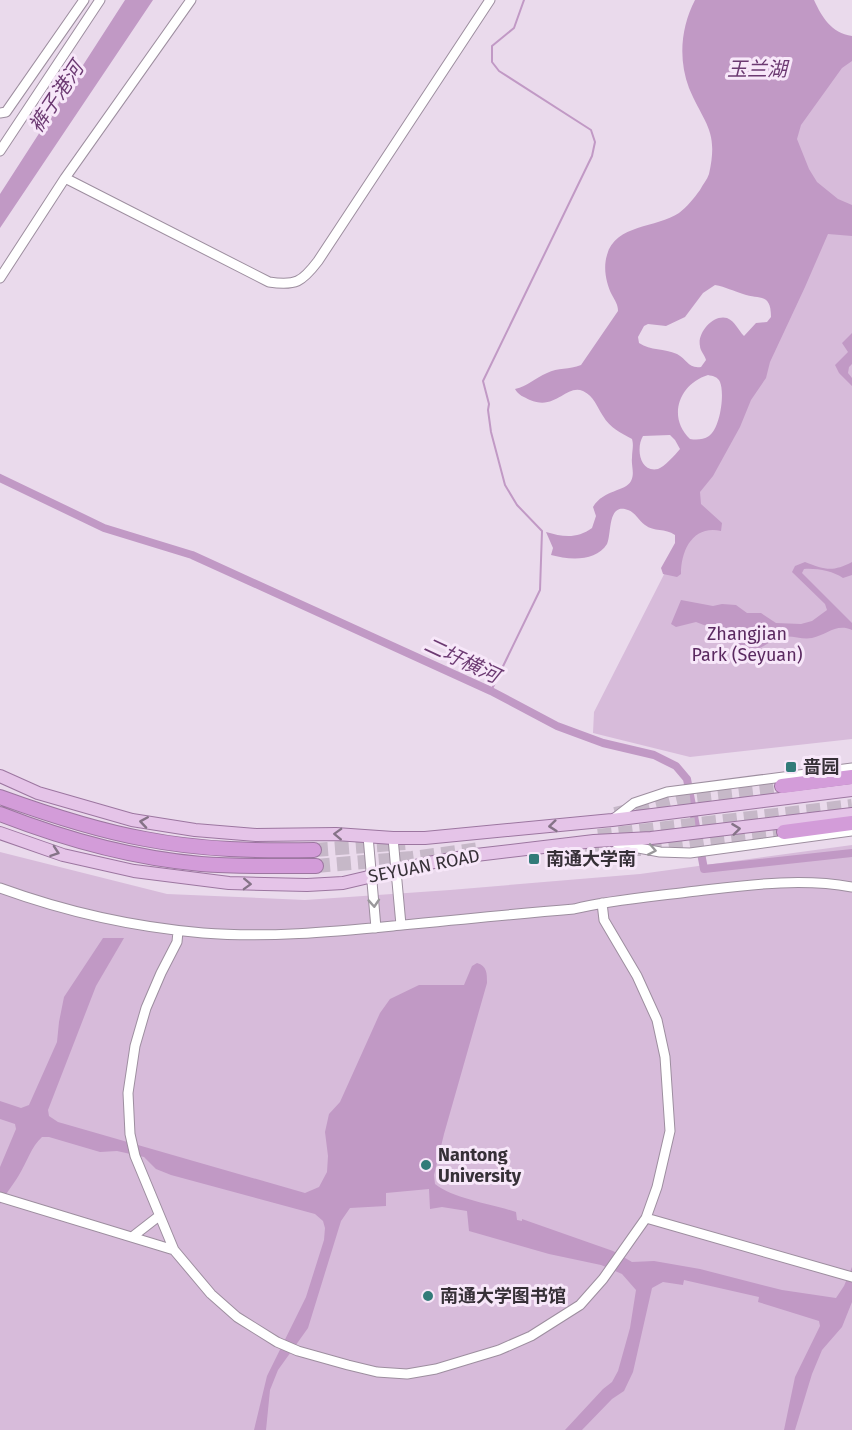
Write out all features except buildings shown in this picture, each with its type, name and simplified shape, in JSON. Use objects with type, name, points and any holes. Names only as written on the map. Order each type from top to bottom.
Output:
[{"type":"highway","points":[[782,786],[852,777]]},
{"type":"highway","points":[[0,797],[68,820],[145,839],[253,851],[314,850]]},
{"type":"highway","points":[[3,816],[94,845],[141,855],[199,864],[316,867]]},
{"type":"highway","points":[[784,832],[852,823]]},
{"type":"main road","name":"SEYUAN ROAD","points":[[0,776],[38,793],[132,820],[195,830],[393,838],[425,838],[612,820],[852,790]]},
{"type":"main road","name":"SEYUAN ROAD","points":[[0,833],[63,855],[134,871],[229,883],[307,885],[343,883],[395,870],[466,857],[852,814]]},
{"type":"street","points":[[0,113],[6,112],[84,0]]},
{"type":"street","points":[[1,149],[100,0]]},
{"type":"street","points":[[0,278],[65,178],[191,0]]},
{"type":"street","points":[[65,178],[269,282],[284,284],[298,282],[318,261],[490,0]]},
{"type":"street","points":[[612,820],[634,803],[667,792],[852,768]]},
{"type":"street","points":[[594,841],[660,852],[690,853],[852,831]]},
{"type":"street","points":[[368,836],[376,928]]},
{"type":"street","points":[[393,838],[401,925]]},
{"type":"street","points":[[0,888],[91,916],[128,924],[178,931],[264,935],[323,933],[574,909],[602,903],[790,882],[852,887]]},
{"type":"street","points":[[178,931],[177,942],[146,1008],[135,1047],[128,1093],[131,1140],[135,1156],[174,1250],[210,1294],[237,1317],[277,1342],[298,1351],[377,1372],[406,1374],[454,1365],[499,1350],[531,1336],[580,1305],[609,1270],[646,1218],[657,1187],[670,1131],[665,1057],[657,1020],[637,976],[604,921],[602,903]]},
{"type":"street","points":[[3,1198],[174,1250]]},
{"type":"street","points":[[132,1237],[159,1216]]},
{"type":"street","points":[[646,1218],[849,1276]]},
{"type":"green space","name":"Zhangjian Park (Seyuan)","points":[[852,45],[852,739],[690,757],[593,733],[594,712],[682,539],[707,458],[800,276],[776,140]]},
{"type":"green space","name":"Nantong University","points":[[852,845],[852,1430],[0,1430],[0,852],[167,894],[305,900],[640,874]]},
{"type":"water","points":[[125,0],[153,0],[0,228],[0,194]]},
{"type":"water","name":"玉兰湖","points":[[695,0],[814,0],[824,18],[833,28],[852,36],[852,61],[842,68],[801,125],[797,139],[817,182],[838,199],[852,205],[852,236],[828,234],[770,362],[766,378],[751,400],[740,427],[713,476],[700,492],[701,504],[722,523],[721,531],[703,532],[690,541],[683,556],[681,574],[677,577],[663,574],[661,568],[675,543],[675,535],[648,527],[630,511],[621,509],[613,515],[607,544],[596,554],[582,558],[551,555],[553,548],[546,532],[570,536],[586,532],[592,528],[596,516],[593,507],[598,501],[628,485],[631,481],[633,441],[609,424],[593,399],[583,391],[571,391],[554,400],[539,402],[523,397],[515,389],[551,371],[581,365],[618,311],[606,275],[605,265],[611,245],[627,232],[679,213],[700,190],[708,176],[712,159],[711,137],[705,119],[689,88],[683,66],[684,32]],"holes":[[[715,285],[763,298],[769,304],[771,317],[767,322],[756,323],[744,336],[730,319],[716,319],[707,326],[701,336],[700,348],[706,360],[701,367],[690,365],[677,354],[639,343],[638,337],[644,326],[648,324],[666,326],[685,317],[703,293]],[[708,375],[718,379],[722,403],[719,419],[713,432],[709,436],[695,440],[690,439],[683,430],[678,411],[683,393],[698,379]],[[670,435],[680,449],[663,466],[652,469],[647,467],[641,458],[643,436]]]},
{"type":"water","points":[[852,333],[852,364],[848,373],[852,378],[852,386],[839,373],[835,365],[848,352],[842,343]]},
{"type":"water","points":[[805,562],[829,569],[852,562],[852,575],[843,578],[819,570],[804,569],[802,573],[852,623],[852,630],[841,628],[808,638],[783,637],[756,650],[745,652],[739,650],[735,637],[730,631],[717,630],[696,622],[676,627],[671,624],[681,600],[713,606],[736,605],[747,613],[761,613],[776,623],[801,624],[812,621],[827,610],[825,604],[792,572],[795,566]]},
{"type":"water","points":[[103,938],[124,938],[96,986],[48,1110],[49,1116],[58,1122],[305,1193],[319,1187],[327,1172],[325,1132],[329,1114],[340,1102],[380,1013],[390,999],[419,985],[464,985],[472,966],[477,963],[483,966],[487,983],[444,1134],[434,1175],[435,1184],[452,1194],[516,1212],[517,1220],[522,1221],[522,1219],[613,1251],[632,1262],[654,1261],[700,1269],[782,1290],[836,1298],[852,1267],[852,1302],[842,1327],[822,1350],[812,1374],[795,1430],[784,1430],[795,1377],[820,1326],[819,1321],[758,1302],[759,1297],[684,1280],[683,1285],[663,1282],[652,1288],[633,1372],[624,1391],[612,1399],[582,1430],[565,1430],[612,1382],[618,1371],[630,1328],[636,1290],[622,1274],[601,1265],[549,1254],[469,1231],[467,1211],[442,1207],[430,1209],[429,1189],[386,1193],[386,1206],[350,1208],[341,1221],[308,1328],[278,1370],[270,1390],[266,1430],[254,1430],[267,1376],[306,1297],[324,1240],[323,1221],[315,1214],[171,1175],[156,1169],[144,1157],[117,1151],[100,1152],[49,1137],[42,1137],[35,1145],[0,1204],[0,1167],[16,1129],[15,1124],[0,1119],[0,1101],[21,1108],[29,1105],[57,1042],[64,997]]},
{"type":"waterway","points":[[491,691],[540,590],[542,531],[517,505],[505,485],[491,432],[489,404],[483,381],[592,156],[595,142],[591,130],[499,71],[492,62],[492,46],[514,28],[524,0]]},
{"type":"waterway","name":"二圩横河","points":[[0,478],[104,528],[192,555],[491,691],[557,726],[603,743],[654,755],[676,766],[687,779],[704,869],[852,853]]},
{"type":"tunnel","points":[[615,814],[681,798],[782,786]]},
{"type":"tunnel","points":[[598,836],[852,806]]},
{"type":"tunnel","points":[[564,849],[652,849],[784,832]]},
{"type":"tunnel","points":[[314,850],[405,843]]},
{"type":"tunnel","points":[[316,866],[412,858],[480,849]]},
{"type":"place","name":"啬园","points":[[791,767]]},
{"type":"place","name":"南通大学南","points":[[534,859]]},
{"type":"place","name":"Nantong University","points":[[426,1165]]},
{"type":"place","name":"南通大学图书馆","points":[[428,1296]]},
{"type":"water label","name":"裤子港河","points":[[56,97]]}]
